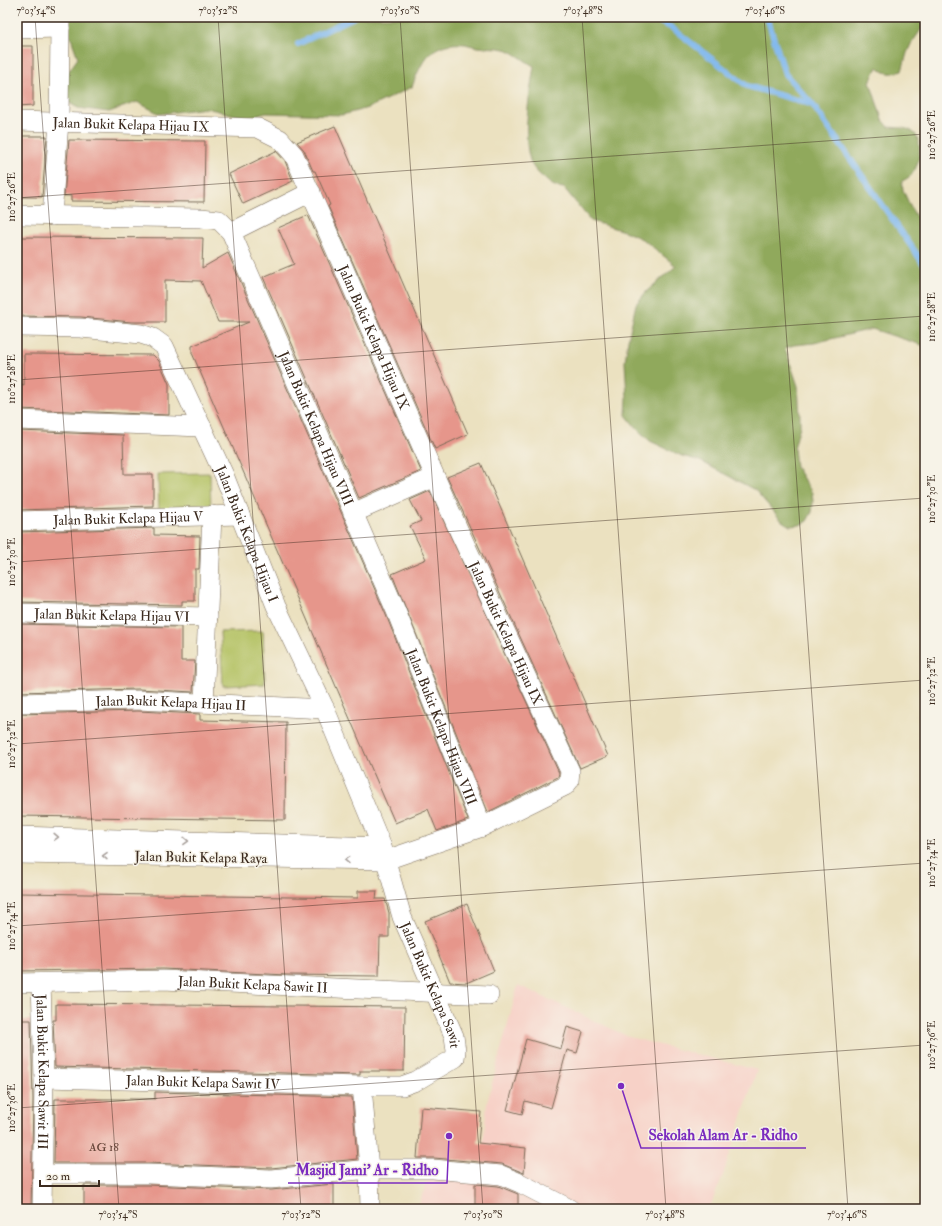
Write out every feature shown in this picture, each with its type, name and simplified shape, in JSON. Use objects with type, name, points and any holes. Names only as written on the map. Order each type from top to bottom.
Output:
[{"type":"street","points":[[17,29],[60,23],[59,122],[52,216]]},
{"type":"street","name":"Jalan Bukit Kelapa Hijau IX","points":[[17,121],[258,128],[280,138],[294,155],[435,477],[570,771],[569,782],[564,786],[482,827]]},
{"type":"street","points":[[230,232],[311,192]]},
{"type":"street","name":"Jalan Bukit Kelapa Hijau VIII","points":[[17,215],[201,218],[219,220],[230,232],[396,611],[482,827]]},
{"type":"street","name":"Jalan Bukit Kelapa Hijau I","points":[[17,327],[81,328],[141,334],[153,338],[164,346],[224,475],[276,606],[326,709],[384,854]]},
{"type":"street","points":[[17,420],[202,427]]},
{"type":"street","points":[[353,513],[435,477]]},
{"type":"street","points":[[204,703],[212,515]]},
{"type":"street","name":"Jalan Bukit Kelapa Hijau V","points":[[17,521],[240,515]]},
{"type":"street","name":"Jalan Bukit Kelapa Hijau VI","points":[[17,613],[208,617]]},
{"type":"street","name":"Jalan Bukit Kelapa Hijau II","points":[[17,703],[138,700],[326,709]]},
{"type":"street","points":[[384,854],[482,827]]},
{"type":"street","name":"Jalan Bukit Kelapa Raya","points":[[17,836],[137,848]]},
{"type":"street","name":"Jalan Bukit Kelapa Raya","points":[[17,854],[137,848],[384,854]]},
{"type":"street","name":"Jalan Bukit Kelapa Sawit","points":[[362,1086],[402,1086],[416,1081],[455,1058],[456,1045],[454,1036],[402,917],[384,854]]},
{"type":"street","name":"Jalan Bukit Kelapa Sawit II","points":[[17,983],[163,980],[435,993],[489,994]]},
{"type":"street","name":"Jalan Bukit Kelapa Sawit III","points":[[40,983],[44,1078],[42,1209]]},
{"type":"street","name":"Jalan Bukit Kelapa Sawit IV","points":[[44,1078],[362,1086]]},
{"type":"street","points":[[362,1086],[369,1169],[370,1209]]},
{"type":"street","points":[[43,1174],[148,1174],[271,1179],[369,1169],[433,1169],[501,1175],[520,1183],[570,1209]]},
{"type":"shaded area","points":[[518,985],[629,1037],[757,1070],[723,1175],[709,1209],[419,1209],[419,1204],[433,1165],[481,1167],[487,1103]]},
{"type":"green space","points":[[65,17],[925,17],[925,24],[911,44],[902,71],[889,73],[877,67],[870,82],[882,119],[889,127],[911,130],[918,140],[920,151],[918,162],[913,173],[902,181],[903,190],[911,208],[925,231],[925,346],[872,329],[814,343],[794,345],[785,348],[798,386],[800,426],[794,448],[796,467],[812,493],[813,502],[812,512],[807,521],[800,525],[790,526],[782,521],[755,490],[700,461],[682,456],[650,441],[637,429],[626,415],[627,398],[625,362],[636,304],[647,291],[676,266],[644,240],[627,232],[591,221],[564,188],[551,184],[534,168],[530,160],[528,150],[527,126],[534,66],[505,49],[454,44],[436,49],[424,60],[412,87],[368,108],[342,115],[266,113],[248,118],[206,108],[160,114],[137,102],[109,112],[78,108],[64,100],[64,78],[78,58],[65,21]]},
{"type":"green space","points":[[210,473],[211,513],[159,514],[158,474]]},
{"type":"green space","points":[[263,631],[265,684],[223,686],[220,632]]},
{"type":"building","points":[[17,46],[33,46],[33,106],[17,107]]},
{"type":"building","points":[[335,126],[468,434],[435,449],[328,206],[330,205],[315,171],[313,171],[304,150],[297,142]]},
{"type":"building","points":[[17,136],[47,136],[42,197],[17,197]]},
{"type":"building","points":[[69,140],[205,141],[204,202],[71,201],[71,196],[64,196]]},
{"type":"building","points":[[276,151],[285,161],[293,181],[243,204],[229,174]]},
{"type":"building","points":[[308,215],[421,471],[359,498],[263,277],[294,264],[278,228]]},
{"type":"building","points":[[17,237],[203,238],[202,268],[228,253],[386,615],[468,820],[437,831],[428,809],[395,823],[192,353],[192,346],[249,322],[218,322],[201,281],[165,280],[165,322],[131,322],[81,317],[17,316]]},
{"type":"building","points":[[24,354],[153,355],[159,361],[169,384],[169,415],[19,409],[20,384],[24,385]]},
{"type":"building","points":[[19,431],[123,435],[124,474],[153,474],[153,506],[17,510],[17,440],[19,440]]},
{"type":"building","points":[[481,463],[608,756],[580,768],[447,477]]},
{"type":"building","points":[[430,491],[559,773],[558,777],[488,812],[392,574],[426,559],[410,526],[421,521],[410,500]]},
{"type":"building","points":[[154,528],[154,535],[200,536],[199,569],[195,569],[195,601],[182,601],[182,605],[17,602],[17,532]]},
{"type":"building","points":[[17,624],[181,627],[181,661],[195,661],[193,692],[138,689],[17,692]]},
{"type":"building","points":[[138,711],[200,714],[200,720],[286,722],[285,820],[17,816],[17,714]]},
{"type":"building","points":[[358,891],[377,891],[376,899],[385,899],[389,913],[389,937],[380,937],[379,976],[287,975],[163,969],[17,971],[17,893],[358,898]]},
{"type":"building","points":[[467,904],[494,971],[466,983],[450,982],[425,921]]},
{"type":"building","points":[[56,1004],[405,1007],[404,1071],[360,1071],[360,1075],[55,1067],[53,1020],[56,1020]]},
{"type":"building","points":[[17,1020],[31,1020],[33,1099],[31,1209],[17,1209]]},
{"type":"building","points":[[567,1027],[583,1032],[577,1053],[567,1050],[551,1108],[525,1101],[522,1114],[507,1110],[526,1039],[561,1049]]},
{"type":"building","points":[[155,1092],[352,1097],[357,1159],[271,1168],[148,1163],[54,1163],[55,1099],[155,1099]]},
{"type":"building","points":[[421,1107],[481,1112],[478,1143],[526,1148],[524,1173],[502,1164],[417,1158]]},
{"type":"building","points":[[334,1184],[334,1209],[84,1209],[84,1185],[148,1185],[271,1190]]},
{"type":"building","points":[[475,1184],[498,1186],[518,1194],[518,1209],[475,1209]]},
{"type":"waterway","points":[[298,44],[354,17]]},
{"type":"waterway","points":[[650,17],[672,28],[747,86],[811,104]]},
{"type":"waterway","points":[[767,17],[785,74],[812,104],[925,266]]},
{"type":"place","name":"Sekolah Alam Ar - Ridho","points":[[621,1086]]},
{"type":"place","name":"Masjid Jami' Ar - Ridho","points":[[449,1136]]}]
